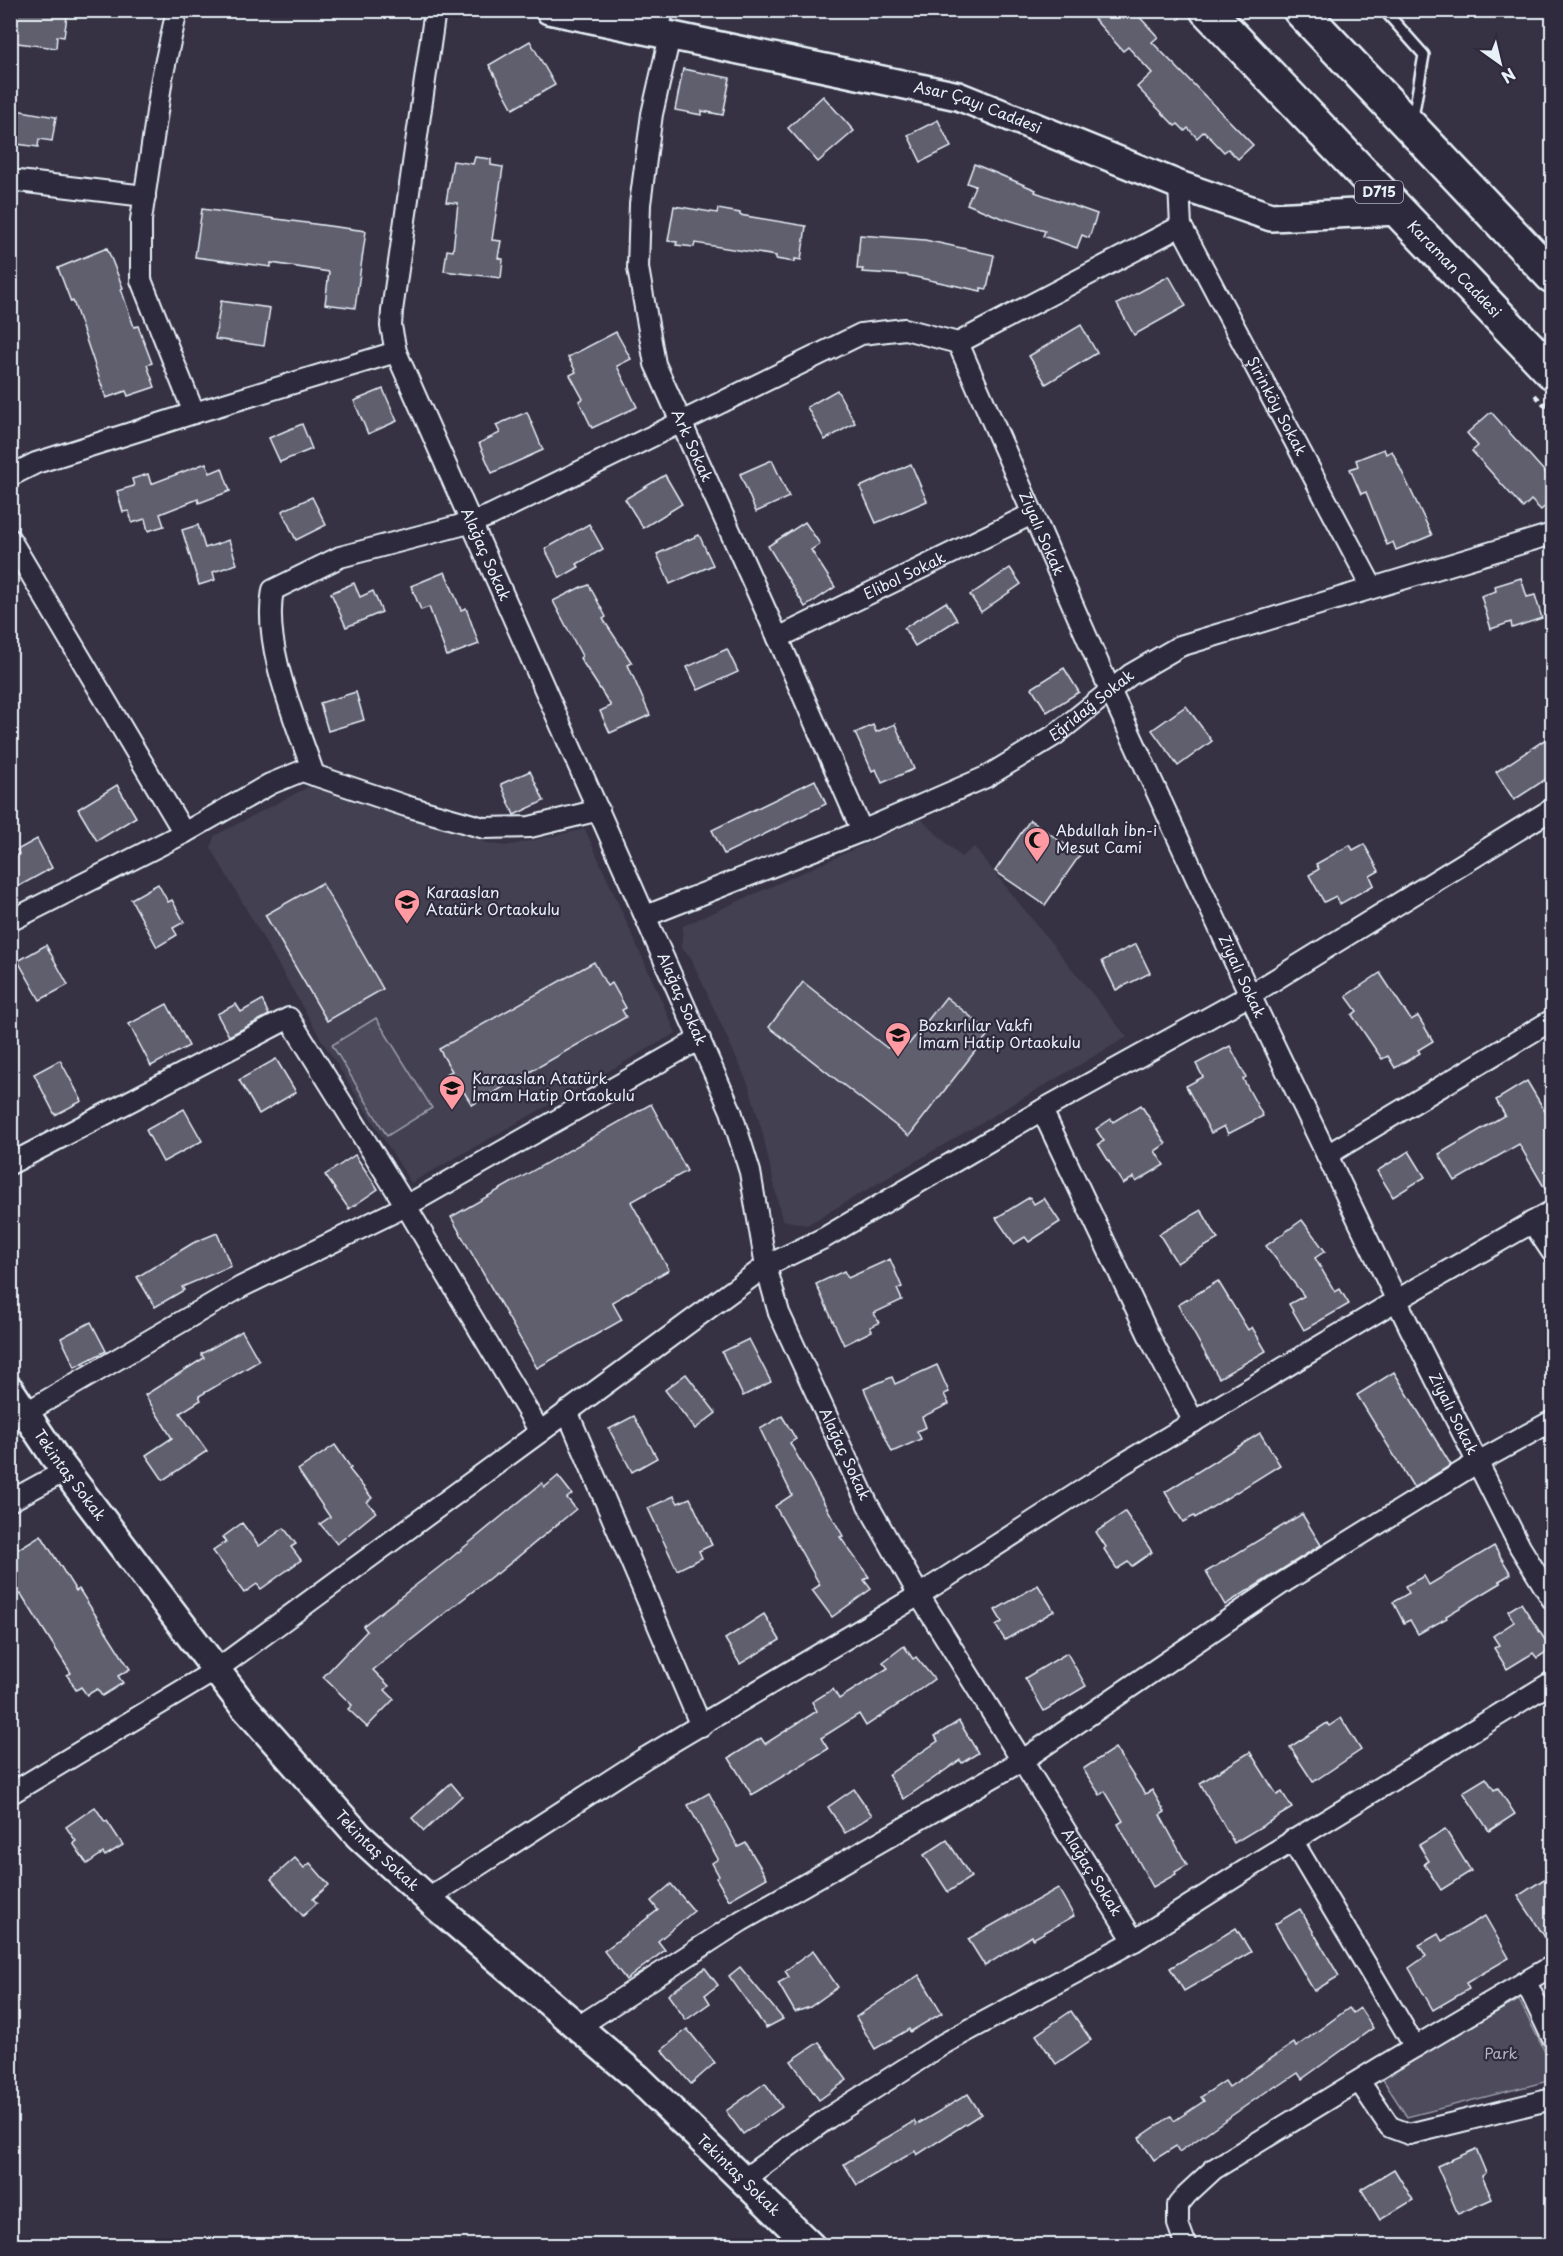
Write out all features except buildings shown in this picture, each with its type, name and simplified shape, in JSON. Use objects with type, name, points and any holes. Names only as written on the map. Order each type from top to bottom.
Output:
[{"type":"highway","name":"Karaman Caddesi","points":[[1207,10],[1552,372]]},
{"type":"highway","points":[[1300,10],[1552,276]]},
{"type":"street","points":[[177,10],[162,78],[141,220],[141,280],[194,413]]},
{"type":"street","name":"Alağaç Sokak","points":[[435,10],[392,311],[391,326],[396,352],[473,522],[730,1111],[744,1152],[755,1199],[766,1266],[779,1313],[790,1338],[868,1505],[919,1595],[1134,1941]]},
{"type":"street","name":"Asar Çayı Caddesi","points":[[549,10],[663,26],[958,96],[1179,185],[1271,217],[1398,211]]},
{"type":"street","name":"Ark Sokak","points":[[663,26],[640,204],[638,268],[655,364],[778,638],[861,831]]},
{"type":"street","points":[[10,180],[145,196]]},
{"type":"street","points":[[314,775],[285,687],[272,634],[270,608],[273,590],[340,557],[473,522],[861,333],[905,329],[958,343],[1181,226],[1179,185]]},
{"type":"street","name":"Şirinköy Sokak","points":[[1181,226],[1372,587]]},
{"type":"street","name":"Ziyalı Sokak","points":[[958,343],[1110,690],[1250,995],[1397,1300],[1520,1547],[1552,1599]]},
{"type":"street","points":[[10,476],[36,463],[396,352]]},
{"type":"street","name":"Elibol Sokak","points":[[778,638],[1032,514]]},
{"type":"street","name":"Eğridağ Sokak","points":[[646,916],[861,831],[986,777],[1055,735],[1110,690],[1152,661],[1180,646],[1552,534]]},
{"type":"street","points":[[10,540],[184,833]]},
{"type":"street","points":[[10,921],[184,833],[270,784],[302,771],[406,806],[484,828],[530,827],[599,810]]},
{"type":"street","points":[[10,1794],[216,1670],[766,1266],[824,1238],[1042,1110],[1250,995],[1552,809]]},
{"type":"street","points":[[10,1164],[290,1018],[406,1206],[540,1431]]},
{"type":"street","points":[[1327,1155],[1552,1020]]},
{"type":"street","points":[[25,1413],[241,1287],[406,1206],[700,1039]]},
{"type":"street","points":[[1042,1110],[1151,1340],[1194,1422]]},
{"type":"street","points":[[428,1898],[645,1758],[919,1595],[1124,1464],[1397,1300],[1552,1211]]},
{"type":"street","points":[[1532,1222],[1552,1252]]},
{"type":"street","name":"Tekintaş Sokak","points":[[10,1390],[65,1471],[242,1704],[359,1836],[639,2078],[810,2245]]},
{"type":"street","points":[[567,1412],[701,1726]]},
{"type":"street","points":[[578,2026],[741,1921],[1023,1760],[1284,1582],[1478,1462],[1552,1421]]},
{"type":"street","points":[[10,1501],[65,1471]]},
{"type":"street","points":[[744,2179],[828,2118],[945,2043],[1134,1941],[1292,1840],[1552,1683]]},
{"type":"street","points":[[1292,1840],[1414,2047]]},
{"type":"street","points":[[1186,2246],[1178,2224],[1178,2205],[1186,2194],[1214,2169],[1552,1966]]},
{"type":"street","points":[[1526,1982],[1552,2037]]},
{"type":"street","points":[[1359,2081],[1390,2127],[1408,2134],[1552,2099]]},
{"type":"lane","points":[[1384,10],[1424,55],[1411,128]]},
{"type":"shaded area","points":[[308,787],[332,788],[491,844],[506,846],[585,829],[676,1033],[411,1183],[321,1039],[211,848],[214,836]]},
{"type":"shaded area","points":[[921,819],[961,857],[974,847],[1127,1037],[807,1225],[782,1220],[762,1131],[749,1086],[690,956],[681,948],[683,926]]},
{"type":"green space","points":[[376,1018],[432,1108],[387,1136],[332,1045]]},
{"type":"green space","name":"Park","points":[[1519,2000],[1552,2066],[1552,2080],[1407,2117],[1380,2075]]},
{"type":"place","name":"Abdullah İbn-i Mesut Cami","points":[[1037,863]]},
{"type":"place","name":"Karaaslan Atatürk Ortaokulu","points":[[407,925]]},
{"type":"place","name":"Bozkırlılar Vakfı İmam Hatip Ortaokulu","points":[[898,1058]]},
{"type":"place","name":"Karaaslan Atatürk İmam Hatip Ortaokulu","points":[[452,1111]]}]
